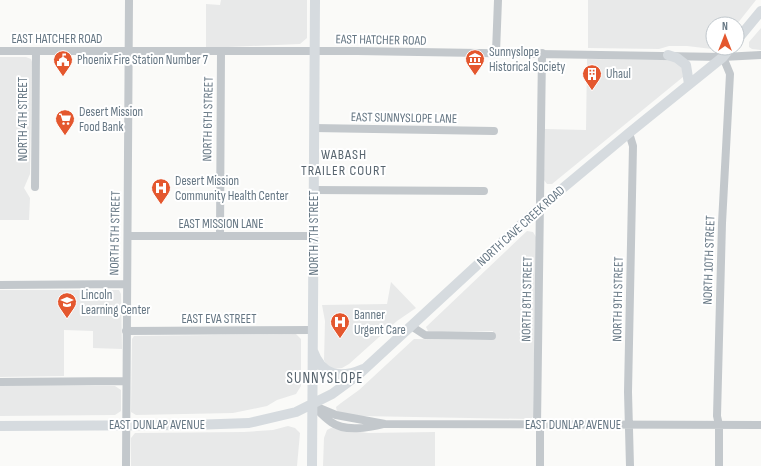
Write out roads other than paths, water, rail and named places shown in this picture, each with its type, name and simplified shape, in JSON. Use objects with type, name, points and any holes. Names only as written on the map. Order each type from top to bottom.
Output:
[{"type":"main road","name":"NORTH 7TH STREET","points":[[312,466],[315,0]]},
{"type":"main road","points":[[745,30],[761,11]]},
{"type":"main road","points":[[668,55],[681,60],[686,66],[689,84]]},
{"type":"main road","name":"NORTH CAVE CREEK ROAD","points":[[312,404],[346,385],[368,367],[539,208],[628,133],[723,57]]},
{"type":"main road","points":[[312,348],[316,360],[328,372],[348,374],[368,367]]},
{"type":"main road","name":"EAST DUNLAP AVENUE","points":[[0,426],[239,424],[278,417],[312,404]]},
{"type":"street","name":"NORTH 5TH STREET","points":[[126,466],[129,0]]},
{"type":"street","points":[[496,52],[498,0]]},
{"type":"street","name":"EAST HATCHER ROAD","points":[[0,51],[496,52],[723,57],[761,55]]},
{"type":"street","name":"NORTH 4TH STREET","points":[[35,187],[36,51]]},
{"type":"street","name":"NORTH 6TH STREET","points":[[220,236],[221,51]]},
{"type":"street","name":"NORTH 8TH STREET","points":[[540,466],[538,425],[539,208],[542,53]]},
{"type":"street","name":"NORTH 10TH STREET","points":[[720,466],[719,425],[717,416],[722,223],[730,74],[723,57]]},
{"type":"street","name":"EAST SUNNYSLOPE LANE","points":[[314,128],[494,131]]},
{"type":"street","name":"NORTH 9TH STREET","points":[[628,133],[633,146],[628,392],[630,466]]},
{"type":"street","points":[[314,190],[484,191]]},
{"type":"street","name":"EAST MISSION LANE","points":[[128,236],[314,236]]},
{"type":"street","points":[[0,285],[127,284]]},
{"type":"street","points":[[411,326],[425,335],[492,336]]},
{"type":"street","name":"EAST EVA STREET","points":[[126,331],[312,330]]},
{"type":"street","points":[[0,382],[126,381]]},
{"type":"street","name":"EAST DUNLAP AVENUE","points":[[312,404],[336,415],[385,424],[761,425]]},
{"type":"place","name":"Sunnyslope Historical Society","points":[[475,76]]},
{"type":"place","name":"Phoenix Fire Station Number 7","points":[[63,77]]},
{"type":"place","name":"Uhaul","points":[[592,91]]},
{"type":"place","name":"Desert Mission Food Bank","points":[[65,136]]},
{"type":"place","name":"Desert Mission Community Health Center","points":[[161,205]]},
{"type":"place","name":"Lincoln Learning Center","points":[[67,319]]},
{"type":"place","name":"Banner Urgent Care","points":[[340,339]]},
{"type":"district","name":"WABASH TRAILER COURT","points":[[344,162]]},
{"type":"district","name":"SUNNYSLOPE","points":[[325,378]]}]
